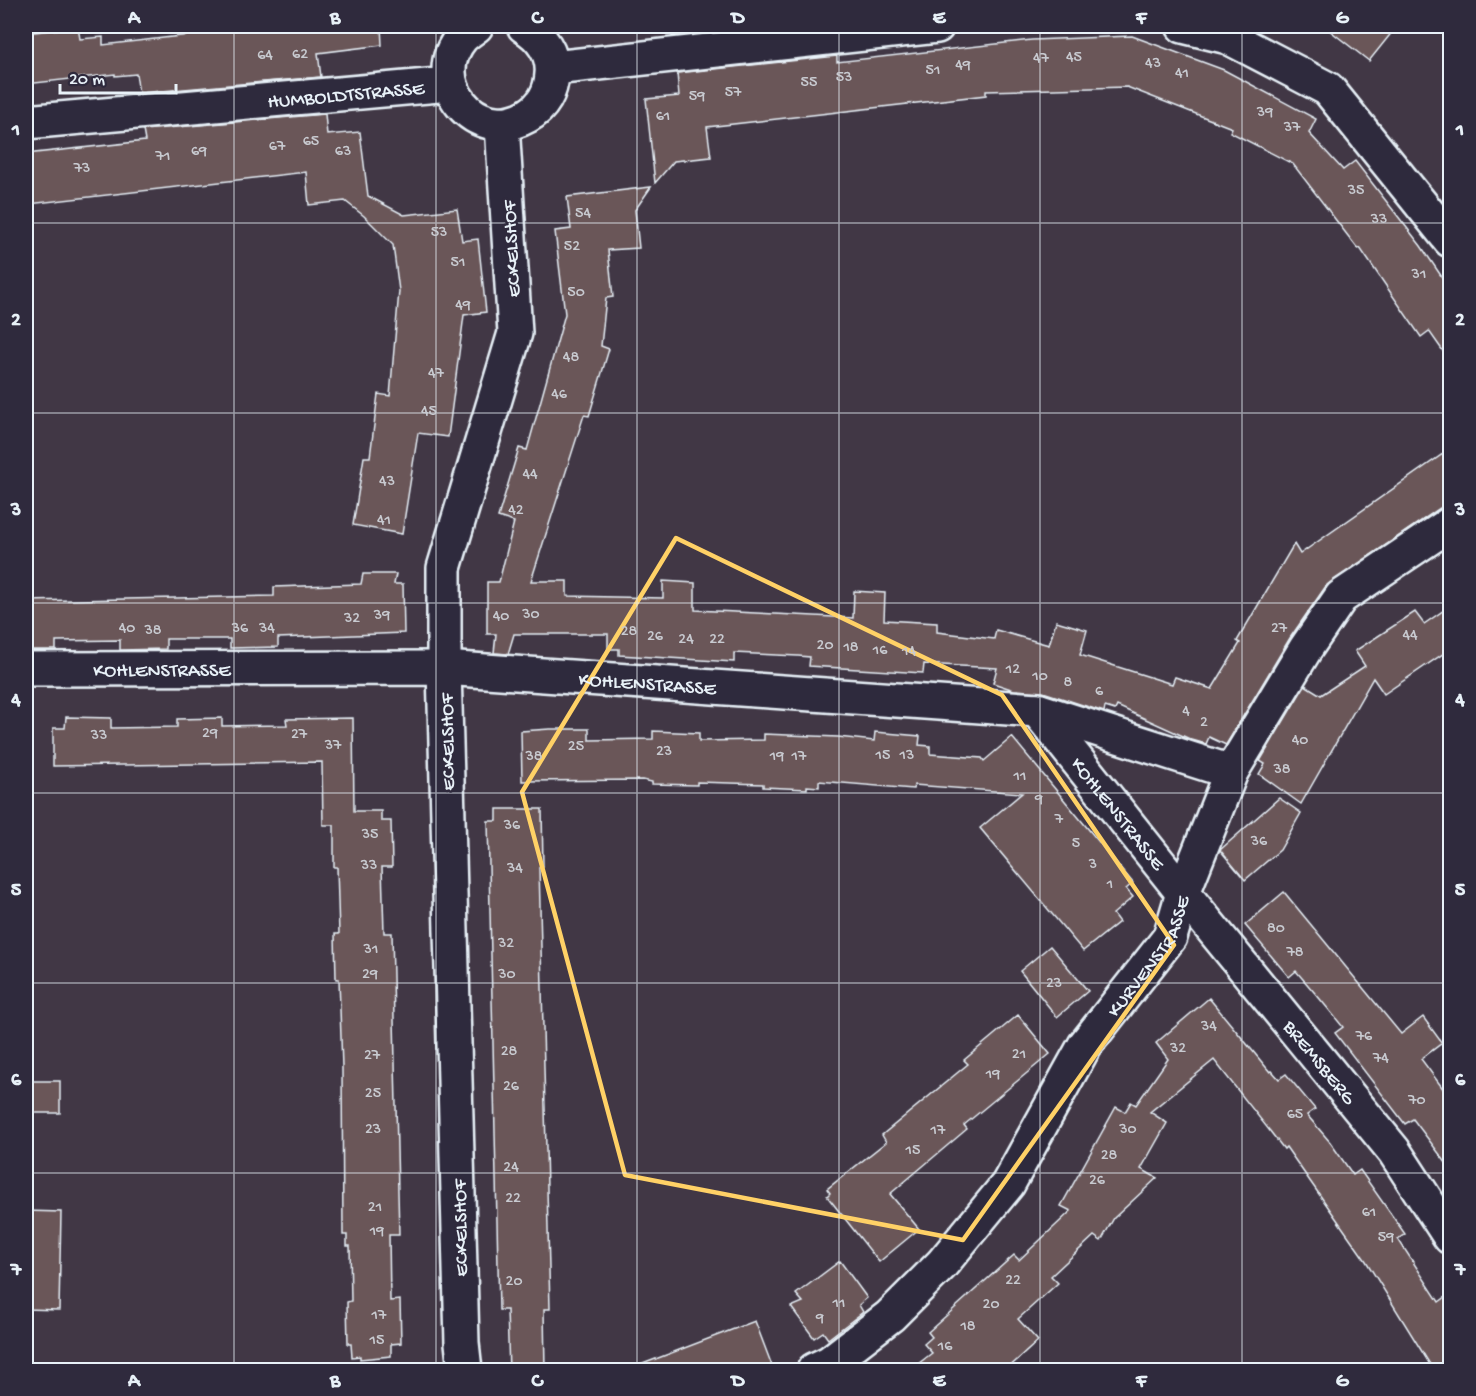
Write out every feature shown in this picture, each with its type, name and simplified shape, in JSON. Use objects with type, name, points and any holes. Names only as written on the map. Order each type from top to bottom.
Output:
[{"type":"street","points":[[477,26],[463,36],[453,51],[449,68],[450,84],[458,101],[470,113],[485,121],[502,124],[519,120],[534,112],[545,100],[551,84],[553,68],[548,51],[539,36],[524,26]]},
{"type":"street","points":[[553,68],[937,26]]},
{"type":"street","points":[[1183,26],[1228,37],[1328,89],[1450,240]]},
{"type":"street","name":"HUMBOLDTSTRASSE","points":[[26,122],[450,84]]},
{"type":"street","name":"ECKELSHOF","points":[[465,1371],[462,1343],[444,668],[444,568],[515,333],[502,124]]},
{"type":"street","name":"KURVENSTRASSE","points":[[814,1371],[829,1363],[890,1316],[942,1264],[1008,1184],[1085,1045],[1170,937],[1183,893],[1231,772],[1306,648],[1341,597],[1450,524]]},
{"type":"street","name":"KOHLENSTRASSE","points":[[26,669],[444,668],[1037,710],[1183,893]]},
{"type":"street","points":[[1037,710],[1231,772]]},
{"type":"street","name":"BREMSBERG","points":[[1183,893],[1394,1151],[1450,1237]]},
{"type":"highlighted area","points":[[676,538],[1002,695],[1174,945],[963,1240],[625,1175],[522,792]]},
{"type":"building","points":[[223,26],[381,26],[382,45],[318,53],[321,77],[139,93],[136,74],[115,76],[115,74],[26,84],[26,33],[78,27],[80,39],[103,37],[103,45],[224,31]]},
{"type":"building","points":[[671,26],[769,26],[672,36]]},
{"type":"building","points":[[1324,26],[1397,26],[1369,61]]},
{"type":"building","points":[[1132,36],[1224,70],[1316,119],[1309,133],[1343,170],[1355,161],[1421,246],[1450,289],[1450,361],[1429,331],[1421,337],[1360,248],[1358,249],[1293,164],[1230,132],[1232,128],[1127,87],[986,91],[986,95],[707,127],[711,157],[674,161],[655,183],[646,99],[679,96],[677,73],[837,56],[837,62],[1032,40]]},
{"type":"building","points":[[325,114],[327,135],[360,132],[368,196],[404,215],[457,209],[462,241],[478,239],[486,312],[464,315],[448,437],[418,433],[402,534],[353,525],[364,457],[370,457],[378,394],[390,396],[399,291],[393,245],[364,216],[345,201],[309,205],[306,172],[29,204],[28,195],[26,196],[26,154],[145,141],[143,130]]},
{"type":"building","points":[[651,187],[635,210],[639,248],[608,250],[613,297],[606,298],[601,346],[609,349],[589,416],[584,415],[531,581],[567,581],[567,596],[663,598],[663,581],[695,583],[695,610],[853,618],[854,591],[885,593],[884,620],[937,623],[937,632],[994,639],[996,630],[1049,645],[1056,621],[1087,630],[1080,655],[1172,684],[1175,677],[1212,689],[1240,643],[1237,641],[1294,544],[1300,554],[1450,449],[1450,506],[1440,508],[1326,586],[1290,638],[1226,745],[1209,737],[1206,744],[1192,740],[1117,706],[1115,710],[1105,707],[1104,712],[1043,692],[1014,690],[993,683],[997,668],[924,664],[923,673],[809,666],[810,657],[798,656],[734,653],[734,662],[619,655],[619,649],[608,649],[608,634],[514,634],[508,654],[494,653],[496,634],[487,634],[487,582],[499,582],[514,522],[498,517],[519,448],[527,450],[565,314],[555,231],[571,229],[567,197]]},
{"type":"building","points":[[363,574],[396,574],[394,584],[403,584],[404,633],[278,638],[278,647],[230,648],[230,639],[166,639],[166,649],[120,650],[120,640],[56,641],[56,650],[26,650],[26,601],[274,596],[274,587],[361,584]]},
{"type":"building","points":[[1450,606],[1450,649],[1384,694],[1373,678],[1301,804],[1259,774],[1265,764],[1260,761],[1305,685],[1321,695],[1365,666],[1355,651],[1415,612],[1424,624]]},
{"type":"building","points":[[66,717],[111,718],[111,728],[177,727],[177,719],[222,718],[222,726],[287,725],[286,719],[353,718],[354,811],[381,811],[381,821],[391,821],[392,867],[382,867],[384,933],[392,933],[399,1235],[389,1235],[390,1301],[400,1300],[401,1343],[391,1344],[391,1356],[360,1359],[360,1356],[352,1357],[351,1344],[348,1344],[347,1302],[351,1301],[350,1246],[347,1246],[347,1235],[343,1235],[342,1067],[335,934],[339,934],[337,867],[334,867],[334,825],[323,825],[322,762],[53,766],[53,728],[65,728]]},
{"type":"building","points":[[589,729],[589,740],[653,739],[653,731],[699,733],[699,741],[764,740],[764,734],[874,741],[875,732],[920,736],[919,745],[930,746],[930,754],[982,758],[984,761],[1012,737],[1133,883],[1126,889],[1133,897],[1113,914],[1119,922],[1083,951],[980,828],[1022,793],[914,785],[913,789],[819,781],[819,787],[807,786],[807,789],[763,787],[763,784],[697,782],[697,785],[652,784],[652,782],[643,780],[522,781],[521,731]]},
{"type":"building","points":[[1279,798],[1301,813],[1280,850],[1245,880],[1220,850]]},
{"type":"building","points":[[497,809],[542,809],[543,867],[539,867],[550,1309],[544,1309],[545,1371],[509,1371],[507,1310],[499,1310],[488,821],[497,821]]},
{"type":"building","points":[[1284,892],[1401,1034],[1423,1017],[1442,1043],[1421,1059],[1450,1098],[1450,1168],[1413,1119],[1405,1124],[1335,1033],[1343,1027],[1320,999],[1296,971],[1289,977],[1245,925]]},
{"type":"building","points":[[1050,946],[1088,991],[1057,1017],[1020,971]]},
{"type":"building","points":[[1209,998],[1270,1072],[1272,1071],[1279,1079],[1286,1074],[1315,1109],[1307,1115],[1330,1142],[1353,1175],[1360,1170],[1405,1234],[1398,1239],[1439,1302],[1450,1294],[1450,1371],[1434,1371],[1366,1261],[1286,1147],[1284,1149],[1214,1060],[1150,1112],[1167,1123],[1141,1169],[1157,1178],[1114,1218],[1101,1241],[1094,1236],[1051,1276],[1058,1283],[1018,1319],[1038,1341],[1005,1371],[909,1371],[932,1353],[924,1344],[932,1337],[928,1332],[1014,1255],[1019,1260],[1071,1211],[1061,1206],[1116,1107],[1125,1112],[1131,1102],[1136,1105],[1168,1059],[1156,1043]]},
{"type":"building","points":[[1018,1015],[1050,1054],[964,1125],[967,1129],[890,1194],[919,1229],[879,1262],[827,1196],[830,1193],[827,1189],[886,1142],[882,1135],[968,1064],[964,1060]]},
{"type":"building","points":[[26,1081],[60,1081],[60,1113],[26,1113]]},
{"type":"building","points":[[26,1211],[61,1212],[59,1310],[26,1309]]},
{"type":"building","points":[[840,1261],[867,1298],[859,1305],[863,1312],[828,1339],[823,1332],[814,1338],[791,1307],[803,1302],[796,1294]]},
{"type":"building","points":[[755,1321],[774,1371],[632,1371],[632,1368]]}]
